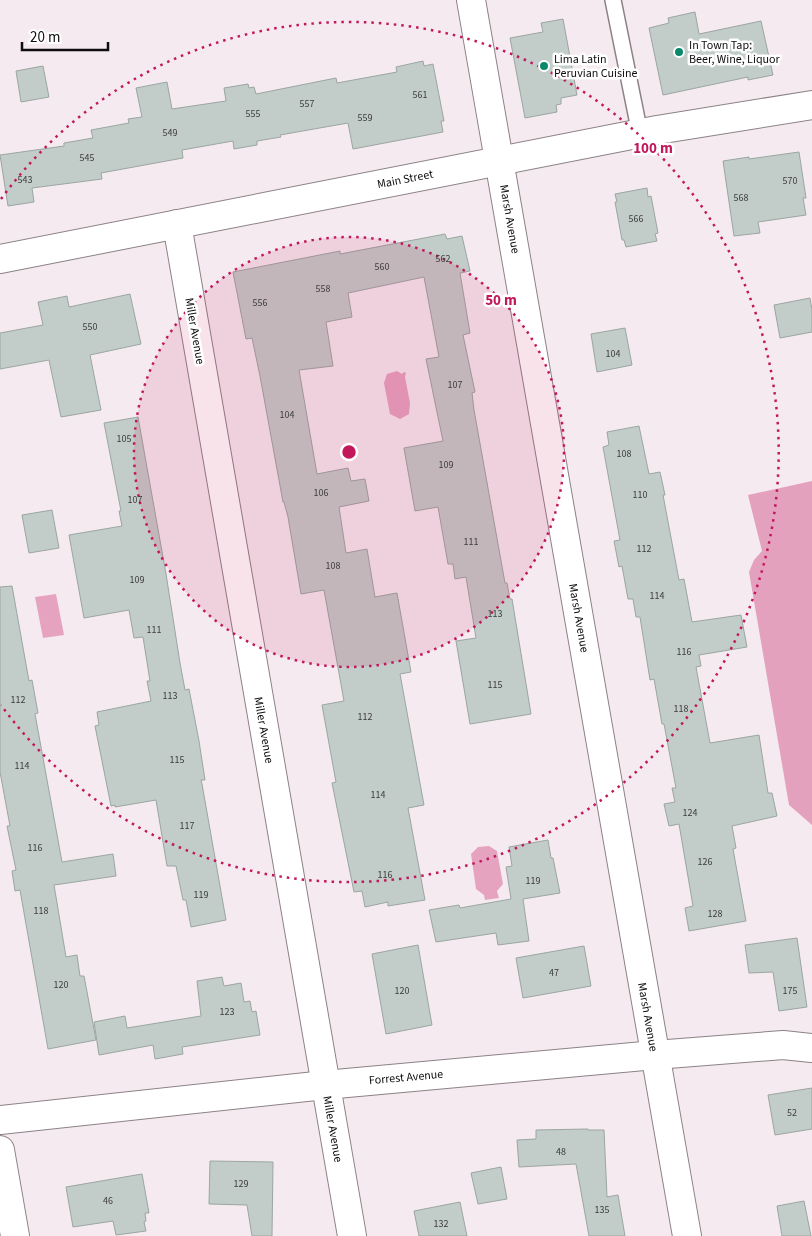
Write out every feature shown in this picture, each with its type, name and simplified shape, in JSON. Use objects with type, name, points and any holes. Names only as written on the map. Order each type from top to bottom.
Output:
[{"type":"street","name":"Marsh Avenue","points":[[471,0],[687,1236]]},
{"type":"street","name":"Main Street","points":[[0,259],[640,134],[812,105]]},
{"type":"street","name":"Miller Avenue","points":[[177,224],[352,1236]]},
{"type":"street","name":"Forrest Avenue","points":[[0,1120],[325,1085],[655,1055],[783,1045],[812,1048]]},
{"type":"street","points":[[0,1150],[15,1236]]},
{"type":"lane","points":[[612,0],[640,134]]},
{"type":"shaded area","points":[[397,371],[402,374],[406,373],[405,377],[410,403],[409,414],[400,419],[390,414],[384,383],[387,374]]},
{"type":"shaded area","points":[[812,481],[812,825],[789,805],[749,572],[754,560],[762,551],[748,495]]},
{"type":"shaded area","points":[[56,594],[64,635],[43,638],[35,597]]},
{"type":"shaded area","points":[[489,846],[497,851],[503,884],[497,891],[499,898],[485,900],[484,895],[476,889],[471,854],[478,847]]},
{"type":"building","points":[[695,12],[699,34],[761,21],[773,75],[748,80],[748,77],[663,95],[649,28],[669,23],[668,18]]},
{"type":"building","name":"Lima Latin Peruvian Cuisine","points":[[563,19],[577,95],[561,98],[561,104],[556,105],[557,112],[525,118],[510,38],[543,32],[541,23]]},
{"type":"building","points":[[423,61],[424,66],[433,64],[444,121],[441,121],[443,132],[353,149],[348,123],[280,135],[281,137],[257,141],[257,145],[234,149],[233,141],[182,150],[183,158],[101,173],[102,179],[32,188],[34,202],[8,206],[0,155],[64,146],[64,143],[93,138],[91,130],[129,123],[128,119],[142,117],[136,88],[167,82],[172,109],[226,101],[224,88],[248,84],[249,88],[254,87],[256,94],[336,78],[337,83],[397,72],[396,67]]},
{"type":"building","points":[[43,66],[49,97],[21,102],[16,71]]},
{"type":"building","points":[[799,152],[806,198],[803,198],[806,215],[758,222],[760,233],[734,236],[723,161]]},
{"type":"building","points":[[647,188],[648,197],[651,196],[658,233],[655,234],[657,241],[626,247],[624,240],[622,240],[615,194]]},
{"type":"building","points":[[445,234],[447,239],[462,236],[470,271],[460,273],[470,333],[463,335],[475,392],[472,393],[474,410],[505,583],[507,583],[510,599],[512,599],[531,714],[470,724],[456,641],[476,638],[466,577],[455,579],[453,564],[448,564],[438,507],[415,511],[404,448],[443,441],[426,359],[439,357],[424,277],[348,293],[352,317],[326,322],[333,366],[299,370],[317,474],[348,468],[351,481],[365,479],[369,501],[339,507],[346,553],[367,549],[375,597],[397,593],[411,672],[400,674],[424,805],[408,808],[425,900],[388,906],[388,902],[365,907],[362,891],[354,892],[332,783],[336,782],[322,705],[344,701],[324,590],[301,594],[288,517],[283,502],[252,338],[246,339],[233,272],[340,251],[340,254]]},
{"type":"building","points":[[130,294],[141,344],[90,355],[101,410],[61,417],[49,360],[0,369],[0,333],[43,325],[38,302],[67,296],[69,307]]},
{"type":"building","points":[[810,298],[812,332],[780,338],[774,305]]},
{"type":"building","points":[[625,328],[632,365],[597,372],[591,334]]},
{"type":"building","points":[[138,417],[185,690],[189,689],[199,741],[205,780],[201,780],[226,920],[191,927],[186,900],[183,900],[176,866],[167,866],[156,800],[115,807],[115,805],[111,806],[95,726],[99,725],[97,712],[151,701],[147,681],[150,681],[143,637],[134,638],[129,610],[84,618],[69,535],[122,526],[119,511],[121,511],[104,423]]},
{"type":"building","points":[[639,426],[649,474],[660,472],[679,580],[684,579],[692,622],[741,615],[747,647],[699,655],[701,666],[696,667],[710,743],[759,735],[768,793],[772,793],[777,816],[732,826],[736,848],[733,849],[746,921],[689,931],[685,908],[693,906],[679,824],[669,826],[664,804],[675,802],[672,788],[676,788],[654,679],[650,680],[640,617],[636,617],[633,599],[628,599],[622,566],[619,567],[614,541],[620,540],[603,447],[609,445],[607,432]]},
{"type":"building","points":[[52,510],[59,548],[29,553],[22,515]]},
{"type":"building","points":[[12,586],[29,681],[32,680],[38,713],[35,714],[62,862],[113,854],[116,876],[54,885],[66,957],[77,955],[80,976],[84,976],[96,1040],[48,1049],[20,890],[15,891],[12,871],[16,870],[7,826],[10,826],[0,772],[0,587]]},
{"type":"building","points":[[548,840],[560,893],[523,899],[529,941],[498,945],[496,933],[436,942],[429,910],[459,905],[460,908],[511,899],[506,867],[512,866],[509,847]]},
{"type":"building","points":[[797,938],[807,1007],[779,1011],[773,972],[749,973],[745,945]]},
{"type":"building","points":[[418,945],[432,1025],[386,1034],[372,954]]},
{"type":"building","points":[[584,946],[591,986],[523,998],[516,958]]},
{"type":"building","points":[[222,977],[224,986],[241,983],[244,1002],[250,1001],[252,1012],[256,1011],[260,1035],[182,1047],[183,1054],[155,1059],[153,1045],[99,1055],[94,1022],[125,1016],[127,1028],[201,1016],[197,981]]},
{"type":"building","points":[[812,1088],[812,1129],[775,1135],[768,1095]]},
{"type":"building","points":[[536,1130],[604,1130],[607,1197],[618,1195],[625,1236],[589,1236],[576,1164],[519,1167],[517,1140],[536,1139]]},
{"type":"building","points":[[210,1161],[273,1162],[272,1236],[252,1236],[247,1205],[209,1204]]},
{"type":"building","points":[[501,1167],[507,1199],[478,1204],[471,1173]]},
{"type":"building","points":[[142,1174],[149,1213],[145,1213],[146,1231],[116,1235],[113,1221],[73,1227],[66,1187]]},
{"type":"building","points":[[804,1201],[811,1236],[782,1236],[777,1206]]},
{"type":"building","points":[[460,1202],[467,1236],[419,1236],[414,1211]]},
{"type":"place","name":"In Town Tap: Beer, Wine, Liquor","points":[[679,52]]},
{"type":"place","name":"Lima Latin Peruvian Cuisine","points":[[544,66]]}]
